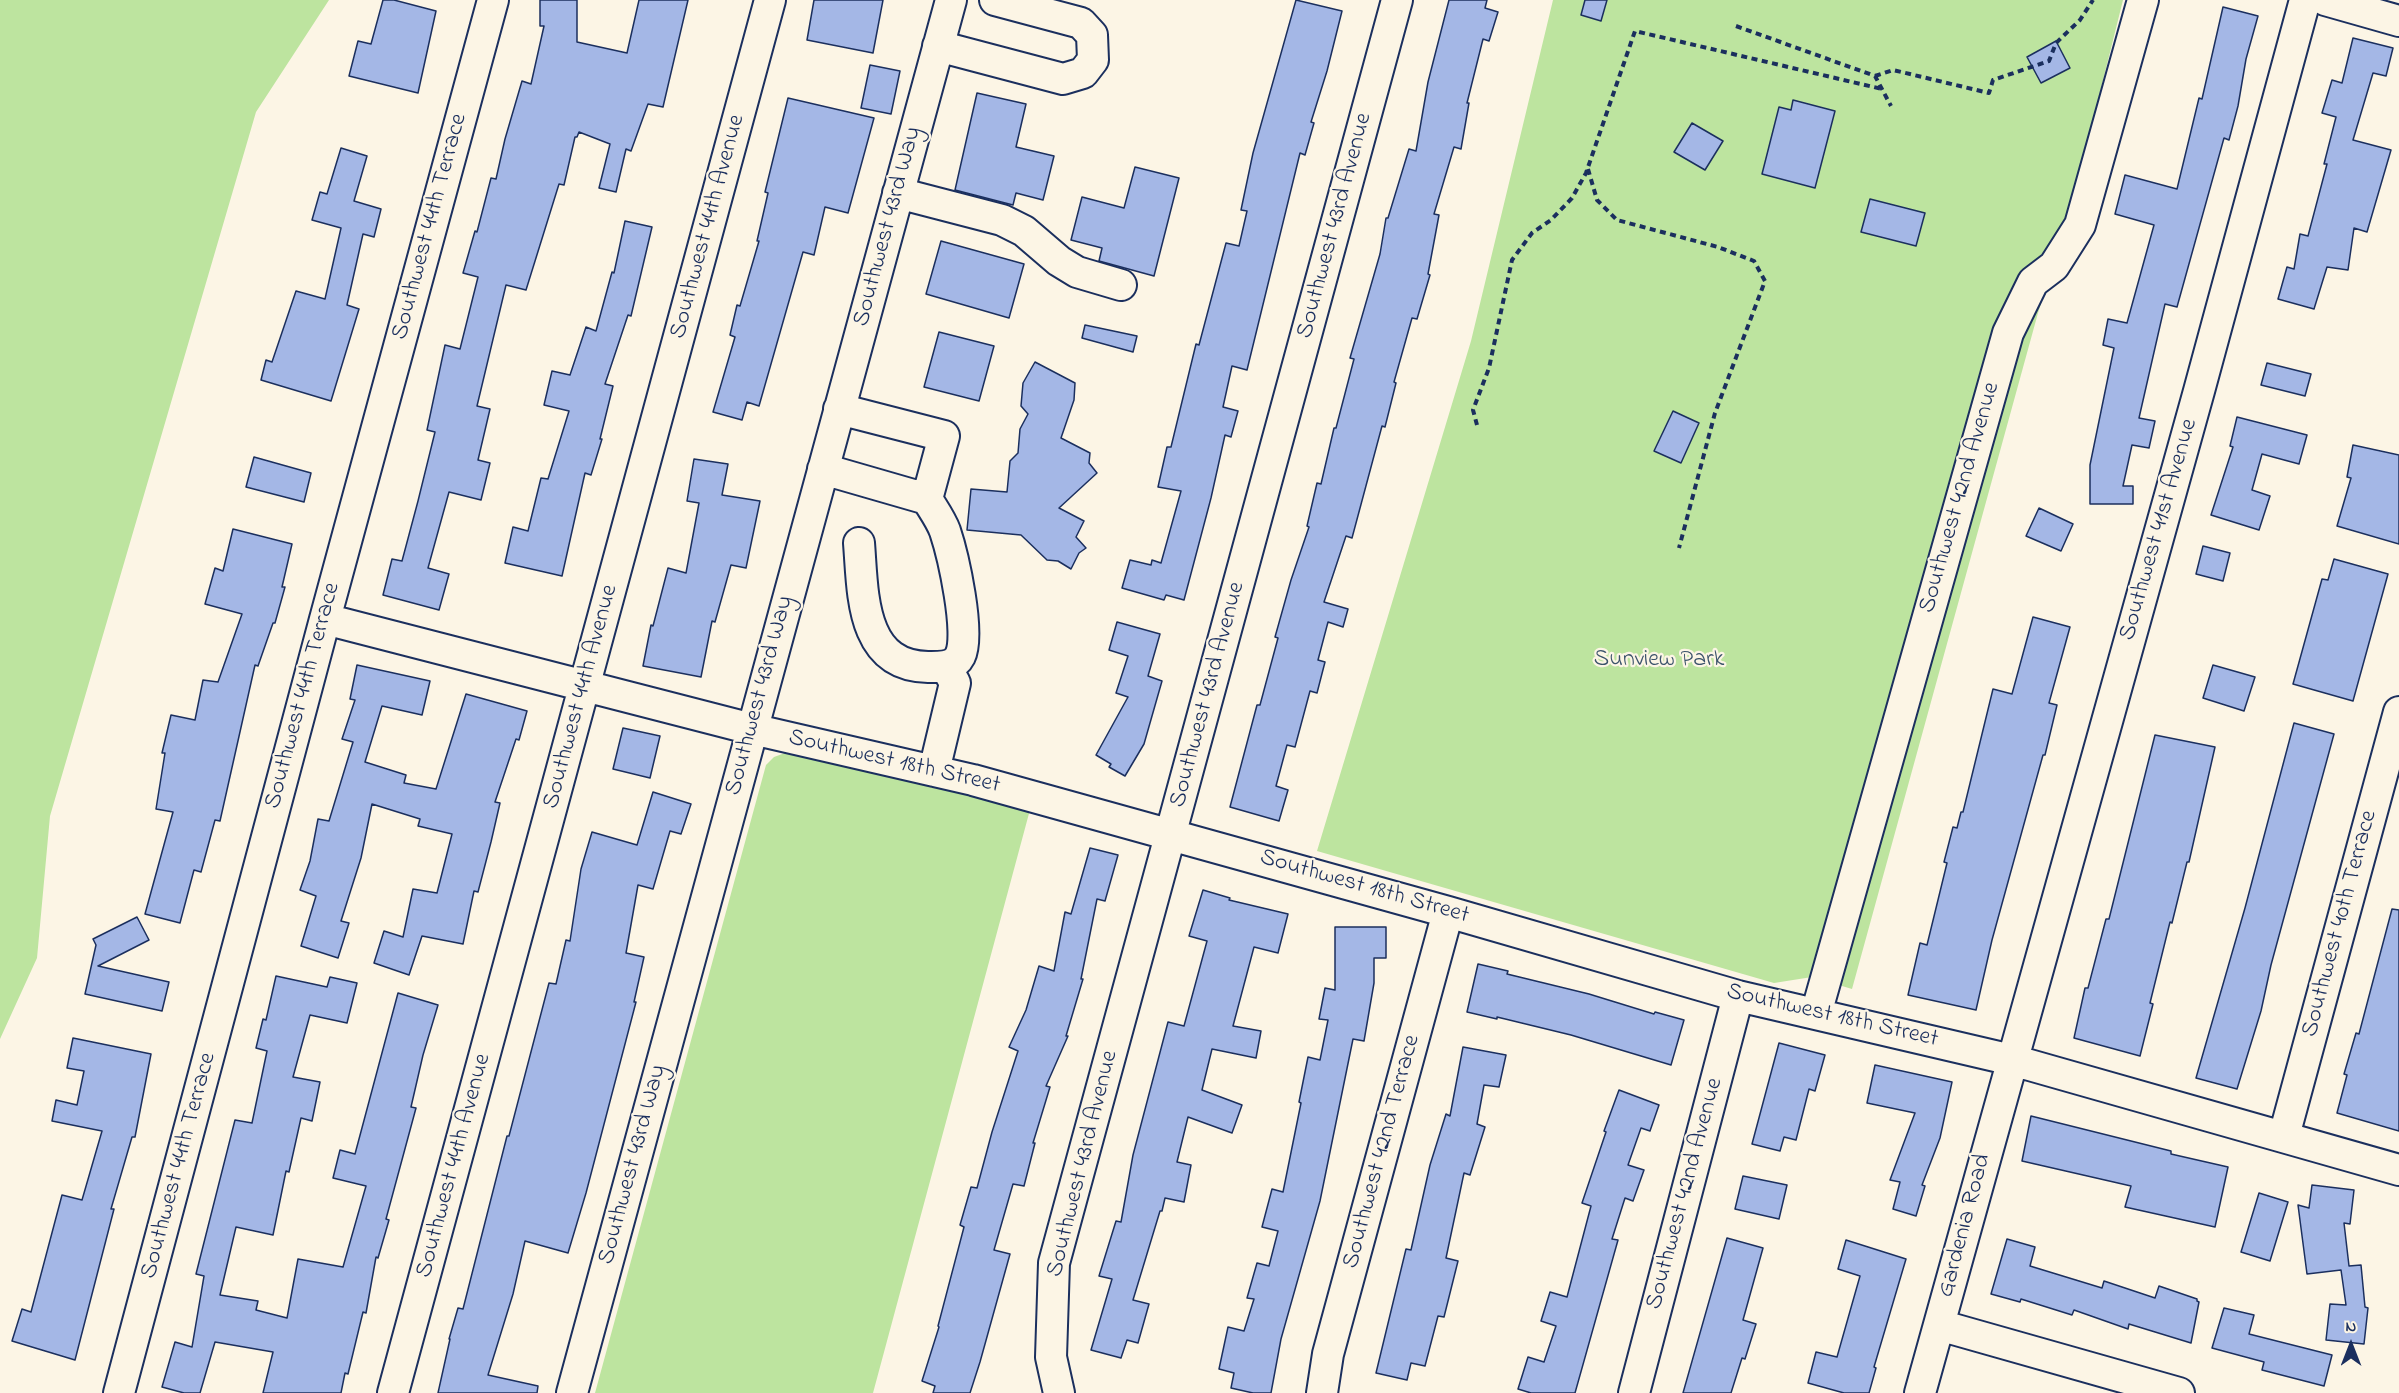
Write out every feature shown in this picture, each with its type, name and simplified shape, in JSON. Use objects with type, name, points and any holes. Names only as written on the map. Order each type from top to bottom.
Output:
[{"type":"street","name":"Southwest 44th Terrace","points":[[119,1393],[493,0]]},
{"type":"street","name":"Southwest 44th Avenue","points":[[393,1393],[770,0]]},
{"type":"street","name":"Southwest 43rd Way","points":[[572,1393],[951,0]]},
{"type":"street","points":[[938,46],[1063,79],[1083,73],[1094,60],[1092,35],[1081,23],[995,0]]},
{"type":"street","name":"Southwest 43rd Avenue","points":[[1059,1393],[1051,1357],[1054,1263],[1397,0]]},
{"type":"street","name":"Southwest 42nd Avenue","points":[[1816,1014],[2008,333],[2033,282],[2054,266],[2080,225],[2143,0]]},
{"type":"street","name":"Southwest 41st Avenue","points":[[2012,1060],[2199,391],[2305,0]]},
{"type":"street","points":[[2325,0],[2399,21]]},
{"type":"street","points":[[898,193],[1002,220],[1024,231],[1059,261],[1077,272],[1121,285]]},
{"type":"street","points":[[839,409],[944,436],[927,499],[944,530],[961,601],[964,646],[959,659],[946,667],[922,667],[899,660],[876,642],[865,610],[859,543]]},
{"type":"street","points":[[823,470],[927,499]]},
{"type":"street","name":"Southwest 18th Street","points":[[325,619],[585,684],[752,729],[934,771],[1172,834],[1738,996],[2012,1060],[2399,1170]]},
{"type":"street","points":[[934,771],[955,683],[946,667]]},
{"type":"street","name":"Southwest 40th Terrace","points":[[2284,1136],[2399,712]]},
{"type":"street","name":"Southwest 42nd Terrace","points":[[1322,1393],[1328,1354],[1448,912]]},
{"type":"street","name":"Southwest 42nd Avenue","points":[[1634,1393],[1738,996]]},
{"type":"street","name":"Gardenia Road","points":[[1920,1393],[2012,1060]]},
{"type":"street","points":[[1939,1325],[2179,1393]]},
{"type":"path","points":[[1736,26],[1875,76],[1893,70],[1989,93],[1993,80],[2049,61],[2056,44],[2080,20],[2093,0]]},
{"type":"path","points":[[1477,425],[1473,410],[1489,368],[1512,260],[1532,233],[1551,220],[1572,198],[1588,168],[1635,31],[1882,89]]},
{"type":"path","points":[[1875,76],[1890,106]]},
{"type":"path","points":[[1588,168],[1597,200],[1617,220],[1718,247],[1754,261],[1765,281],[1715,413],[1679,548]]},
{"type":"green space","points":[[0,0],[329,0],[256,112],[50,816],[37,958],[0,1039]]},
{"type":"green space","name":"Sunview Park","points":[[1553,0],[2123,0],[2068,221],[2038,313],[1852,989],[1812,977],[1774,983],[1317,851],[1471,341]]},
{"type":"green space","points":[[785,753],[1031,806],[873,1393],[595,1393],[766,765],[774,757]]},
{"type":"building","points":[[383,0],[394,0],[436,11],[418,93],[349,76],[358,41],[371,44]]},
{"type":"building","points":[[540,0],[577,0],[577,42],[627,53],[639,0],[688,0],[663,107],[648,104],[631,151],[626,149],[616,192],[599,188],[610,144],[579,132],[575,137],[564,185],[559,184],[526,290],[506,285],[477,406],[490,409],[478,460],[490,463],[481,500],[449,492],[428,568],[449,574],[439,610],[383,595],[392,559],[402,561],[418,501],[435,432],[427,430],[445,345],[460,349],[478,277],[463,273],[475,231],[477,232],[491,178],[496,179],[522,81],[531,84],[544,26],[540,26]]},
{"type":"building","points":[[814,0],[883,0],[873,53],[807,40]]},
{"type":"building","points":[[1296,0],[1342,11],[1311,122],[1314,123],[1305,155],[1300,153],[1247,370],[1232,366],[1223,407],[1238,411],[1231,437],[1225,435],[1184,600],[1166,595],[1164,600],[1122,588],[1130,560],[1151,565],[1152,560],[1161,563],[1181,491],[1158,487],[1167,447],[1171,447],[1196,344],[1199,345],[1226,243],[1239,246],[1247,211],[1241,210],[1253,153]]},
{"type":"building","points":[[1449,0],[1487,0],[1485,8],[1498,12],[1489,41],[1483,39],[1467,103],[1469,103],[1461,149],[1454,147],[1434,214],[1439,215],[1428,274],[1430,275],[1417,319],[1412,318],[1394,382],[1396,383],[1385,427],[1382,426],[1352,538],[1346,536],[1324,602],[1348,609],[1343,627],[1328,622],[1318,660],[1325,662],[1317,693],[1310,691],[1295,747],[1287,745],[1276,786],[1288,790],[1279,821],[1230,807],[1257,705],[1260,705],[1278,638],[1275,637],[1291,580],[1309,527],[1307,526],[1317,483],[1321,484],[1334,428],[1336,428],[1354,359],[1350,358],[1380,254],[1386,218],[1388,218],[1409,149],[1416,151],[1428,82]]},
{"type":"building","points":[[1585,0],[1607,0],[1601,21],[1581,15]]},
{"type":"building","points":[[2223,7],[2258,16],[2246,59],[2238,106],[2229,140],[2224,138],[2177,307],[2165,304],[2139,418],[2155,421],[2149,448],[2132,445],[2123,486],[2133,486],[2133,504],[2090,504],[2090,465],[2114,348],[2103,345],[2108,319],[2127,323],[2154,225],[2115,214],[2125,175],[2177,189],[2199,98],[2202,99]]},
{"type":"building","points":[[2353,38],[2393,48],[2386,76],[2373,73],[2353,140],[2391,150],[2367,232],[2354,228],[2348,270],[2327,267],[2314,309],[2278,299],[2287,267],[2294,269],[2300,234],[2308,236],[2327,164],[2324,164],[2336,117],[2322,113],[2332,80],[2342,83]]},
{"type":"building","points":[[2056,41],[2070,68],[2041,83],[2027,57]]},
{"type":"building","points":[[870,65],[900,71],[891,114],[861,108]]},
{"type":"building","points":[[977,93],[1026,104],[1016,147],[1054,156],[1043,200],[1016,193],[1013,205],[955,190]]},
{"type":"building","points":[[788,98],[874,118],[848,213],[825,207],[814,255],[803,252],[759,406],[747,402],[742,420],[713,412],[735,337],[730,335],[737,305],[740,306],[759,241],[757,241],[768,193],[765,192]]},
{"type":"building","points":[[1793,100],[1835,111],[1815,188],[1762,174],[1779,107],[1791,110]]},
{"type":"building","points":[[1692,123],[1723,141],[1705,170],[1674,152]]},
{"type":"building","points":[[341,148],[367,156],[354,201],[381,209],[374,237],[363,234],[347,305],[359,309],[331,401],[261,380],[266,360],[272,362],[296,291],[325,299],[341,228],[312,220],[320,192],[327,194]]},
{"type":"building","points":[[1135,167],[1179,178],[1154,276],[1099,261],[1102,248],[1071,240],[1082,197],[1124,208]]},
{"type":"building","points":[[1870,199],[1925,213],[1916,246],[1861,232]]},
{"type":"building","points":[[625,221],[652,227],[631,316],[628,315],[605,384],[613,386],[600,439],[602,439],[591,475],[585,473],[562,576],[505,563],[513,527],[528,531],[541,478],[548,479],[569,411],[544,405],[552,371],[570,375],[586,327],[596,331],[612,272],[614,273]]},
{"type":"building","points":[[941,241],[1024,264],[1009,318],[926,294]]},
{"type":"building","points":[[1085,325],[1137,336],[1133,352],[1082,338]]},
{"type":"building","points":[[939,332],[994,346],[979,401],[924,387]]},
{"type":"building","points":[[1035,362],[1075,383],[1074,400],[1061,438],[1090,453],[1089,463],[1097,473],[1059,508],[1084,521],[1076,537],[1086,548],[1079,553],[1071,569],[1058,561],[1047,560],[1021,535],[967,530],[971,489],[1007,492],[1010,461],[1018,453],[1020,429],[1028,414],[1021,406],[1023,383]]},
{"type":"building","points":[[2267,363],[2311,374],[2305,396],[2261,385]]},
{"type":"building","points":[[1673,411],[1699,423],[1681,463],[1654,451]]},
{"type":"building","points":[[2237,417],[2307,435],[2299,464],[2262,454],[2252,490],[2270,496],[2259,530],[2211,515],[2233,447],[2230,446]]},
{"type":"building","points":[[2353,445],[2399,455],[2399,544],[2337,526],[2351,478],[2347,477]]},
{"type":"building","points":[[254,457],[311,473],[304,502],[246,487]]},
{"type":"building","points":[[694,459],[728,464],[722,495],[760,501],[746,568],[731,565],[715,622],[712,621],[701,677],[643,666],[651,625],[653,626],[668,568],[686,573],[699,503],[687,501]]},
{"type":"building","points":[[2039,508],[2073,524],[2061,551],[2026,536]]},
{"type":"building","points":[[233,529],[292,544],[282,587],[285,587],[275,623],[273,623],[258,666],[255,665],[220,821],[215,820],[201,872],[194,870],[180,923],[145,914],[173,812],[156,809],[165,753],[162,753],[171,715],[195,720],[203,680],[218,682],[242,614],[205,604],[215,568],[223,571]]},
{"type":"building","points":[[2203,546],[2230,553],[2223,581],[2196,574]]},
{"type":"building","points":[[2334,559],[2388,574],[2353,701],[2293,684],[2322,579],[2328,580]]},
{"type":"building","points":[[2033,617],[2070,627],[2049,703],[2057,705],[2045,755],[2043,755],[1992,940],[1976,1010],[1908,995],[1920,943],[1927,945],[1947,863],[1944,862],[1953,827],[1957,828],[1961,812],[1963,812],[1993,689],[2012,694]]},
{"type":"building","points":[[1117,622],[1160,634],[1148,676],[1162,681],[1144,744],[1125,776],[1109,767],[1111,764],[1096,755],[1128,697],[1116,693],[1128,656],[1109,650]]},
{"type":"building","points":[[357,665],[430,681],[422,715],[382,706],[365,762],[406,775],[404,783],[436,789],[466,694],[527,711],[519,740],[516,739],[495,802],[500,803],[478,892],[474,891],[463,944],[422,936],[409,975],[374,963],[384,931],[403,937],[413,889],[437,893],[452,834],[418,826],[420,819],[372,804],[361,858],[341,921],[349,923],[338,958],[301,946],[316,896],[300,890],[310,861],[318,819],[329,821],[353,742],[342,739],[355,700],[350,699]]},
{"type":"building","points":[[2213,665],[2255,677],[2244,711],[2203,698]]},
{"type":"building","points":[[2294,723],[2334,734],[2271,965],[2261,1011],[2237,1089],[2196,1078],[2245,908]]},
{"type":"building","points":[[623,728],[660,736],[650,778],[613,769]]},
{"type":"building","points":[[2155,735],[2215,747],[2189,862],[2187,862],[2172,923],[2170,922],[2150,1003],[2153,1004],[2140,1056],[2074,1038],[2085,988],[2088,988],[2106,919],[2109,919]]},
{"type":"building","points":[[653,792],[691,804],[681,834],[670,831],[653,889],[638,885],[626,953],[644,957],[634,1002],[636,1002],[586,1193],[568,1253],[525,1241],[513,1294],[488,1375],[538,1386],[537,1393],[438,1393],[449,1339],[458,1308],[463,1309],[549,983],[556,984],[566,940],[570,941],[581,869],[592,832],[637,845]]},
{"type":"building","points":[[1090,848],[1118,855],[1105,901],[1097,899],[1081,979],[1083,979],[1066,1036],[1068,1036],[1046,1086],[1050,1087],[1033,1143],[1035,1143],[1024,1186],[1013,1184],[994,1250],[1010,1254],[980,1362],[970,1393],[933,1393],[935,1386],[922,1381],[939,1327],[964,1227],[960,1225],[971,1187],[977,1188],[1018,1051],[1009,1047],[1026,1010],[1039,966],[1054,971],[1065,912],[1071,914]]},
{"type":"building","points":[[1203,890],[1230,898],[1229,900],[1288,914],[1278,953],[1254,947],[1233,1026],[1261,1031],[1256,1058],[1212,1049],[1202,1090],[1242,1105],[1232,1133],[1188,1117],[1177,1162],[1191,1165],[1184,1202],[1165,1198],[1133,1300],[1149,1304],[1138,1343],[1127,1340],[1121,1358],[1091,1350],[1112,1279],[1099,1276],[1116,1221],[1121,1222],[1133,1155],[1168,1022],[1184,1026],[1207,941],[1189,936]]},
{"type":"building","points":[[2392,909],[2399,910],[2399,1131],[2337,1113],[2347,1075],[2344,1074],[2356,1033],[2359,1034]]},
{"type":"building","points":[[137,917],[149,940],[98,966],[169,982],[162,1011],[85,994],[96,945],[93,939]]},
{"type":"building","points":[[1335,927],[1386,927],[1386,958],[1374,958],[1374,983],[1364,1041],[1353,1039],[1320,1201],[1281,1339],[1271,1393],[1253,1393],[1231,1388],[1234,1373],[1219,1369],[1228,1327],[1244,1331],[1254,1299],[1247,1298],[1257,1263],[1269,1266],[1278,1231],[1262,1227],[1272,1189],[1283,1192],[1308,1057],[1320,1060],[1328,1020],[1319,1019],[1325,988],[1335,990]]},
{"type":"building","points":[[1478,964],[1654,1014],[1655,1012],[1684,1020],[1671,1065],[1571,1035],[1467,1012]]},
{"type":"building","points":[[276,976],[327,987],[330,977],[357,983],[347,1023],[310,1015],[293,1077],[320,1082],[312,1121],[301,1118],[289,1172],[286,1171],[273,1235],[236,1227],[220,1295],[258,1301],[256,1310],[287,1318],[298,1259],[343,1267],[366,1186],[333,1178],[340,1150],[355,1154],[398,993],[438,1005],[411,1107],[416,1108],[386,1219],[389,1220],[378,1258],[376,1257],[366,1313],[363,1312],[341,1393],[263,1393],[273,1352],[215,1342],[200,1393],[184,1393],[162,1387],[175,1342],[192,1347],[204,1276],[196,1274],[235,1120],[252,1123],[267,1051],[256,1048],[263,1019],[266,1020]]},
{"type":"building","points":[[73,1038],[151,1054],[135,1137],[132,1137],[111,1209],[114,1209],[75,1360],[12,1341],[22,1309],[31,1312],[62,1195],[82,1200],[102,1131],[52,1121],[56,1100],[77,1105],[84,1071],[67,1068]]},
{"type":"building","points":[[1779,1043],[1825,1055],[1815,1091],[1809,1089],[1796,1140],[1784,1137],[1780,1151],[1752,1144]]},
{"type":"building","points":[[1463,1047],[1506,1055],[1499,1087],[1484,1085],[1477,1124],[1485,1127],[1470,1175],[1464,1173],[1446,1258],[1458,1261],[1444,1317],[1438,1316],[1425,1366],[1411,1363],[1407,1380],[1376,1373],[1406,1249],[1411,1250],[1430,1165],[1446,1114],[1450,1116]]},
{"type":"building","points":[[1875,1065],[1952,1082],[1940,1138],[1922,1185],[1925,1186],[1916,1216],[1893,1209],[1900,1182],[1890,1180],[1915,1113],[1867,1103]]},
{"type":"building","points":[[1619,1090],[1659,1105],[1650,1131],[1641,1128],[1628,1165],[1644,1170],[1633,1201],[1625,1198],[1612,1239],[1618,1240],[1575,1393],[1531,1393],[1518,1389],[1528,1357],[1544,1362],[1556,1326],[1541,1321],[1550,1292],[1567,1297],[1591,1206],[1582,1203]]},
{"type":"building","points":[[2031,1116],[2228,1167],[2215,1227],[2125,1207],[2131,1186],[2022,1161]]},
{"type":"building","points":[[1743,1176],[1787,1185],[1779,1219],[1735,1209]]},
{"type":"building","points":[[2312,1185],[2354,1190],[2350,1224],[2344,1223],[2349,1266],[2361,1265],[2365,1307],[2368,1308],[2364,1344],[2326,1340],[2330,1304],[2346,1305],[2341,1270],[2307,1274],[2298,1205],[2309,1208]]},
{"type":"building","points":[[2259,1193],[2288,1202],[2270,1261],[2241,1252]]},
{"type":"building","points":[[1727,1238],[1763,1248],[1743,1320],[1756,1324],[1731,1393],[1683,1393]]},
{"type":"building","points":[[2007,1239],[2035,1247],[2030,1266],[2102,1288],[2104,1281],[2155,1298],[2159,1286],[2197,1299],[2199,1302],[2191,1343],[2129,1324],[2128,1329],[2074,1310],[2072,1315],[2021,1299],[2020,1302],[1991,1294]]},
{"type":"building","points":[[1846,1240],[1906,1259],[1874,1367],[1876,1368],[1869,1393],[1844,1393],[1808,1383],[1816,1352],[1837,1357],[1860,1276],[1838,1269]]},
{"type":"building","points":[[2224,1308],[2254,1315],[2249,1334],[2332,1355],[2324,1386],[2262,1370],[2264,1362],[2212,1348]]}]
